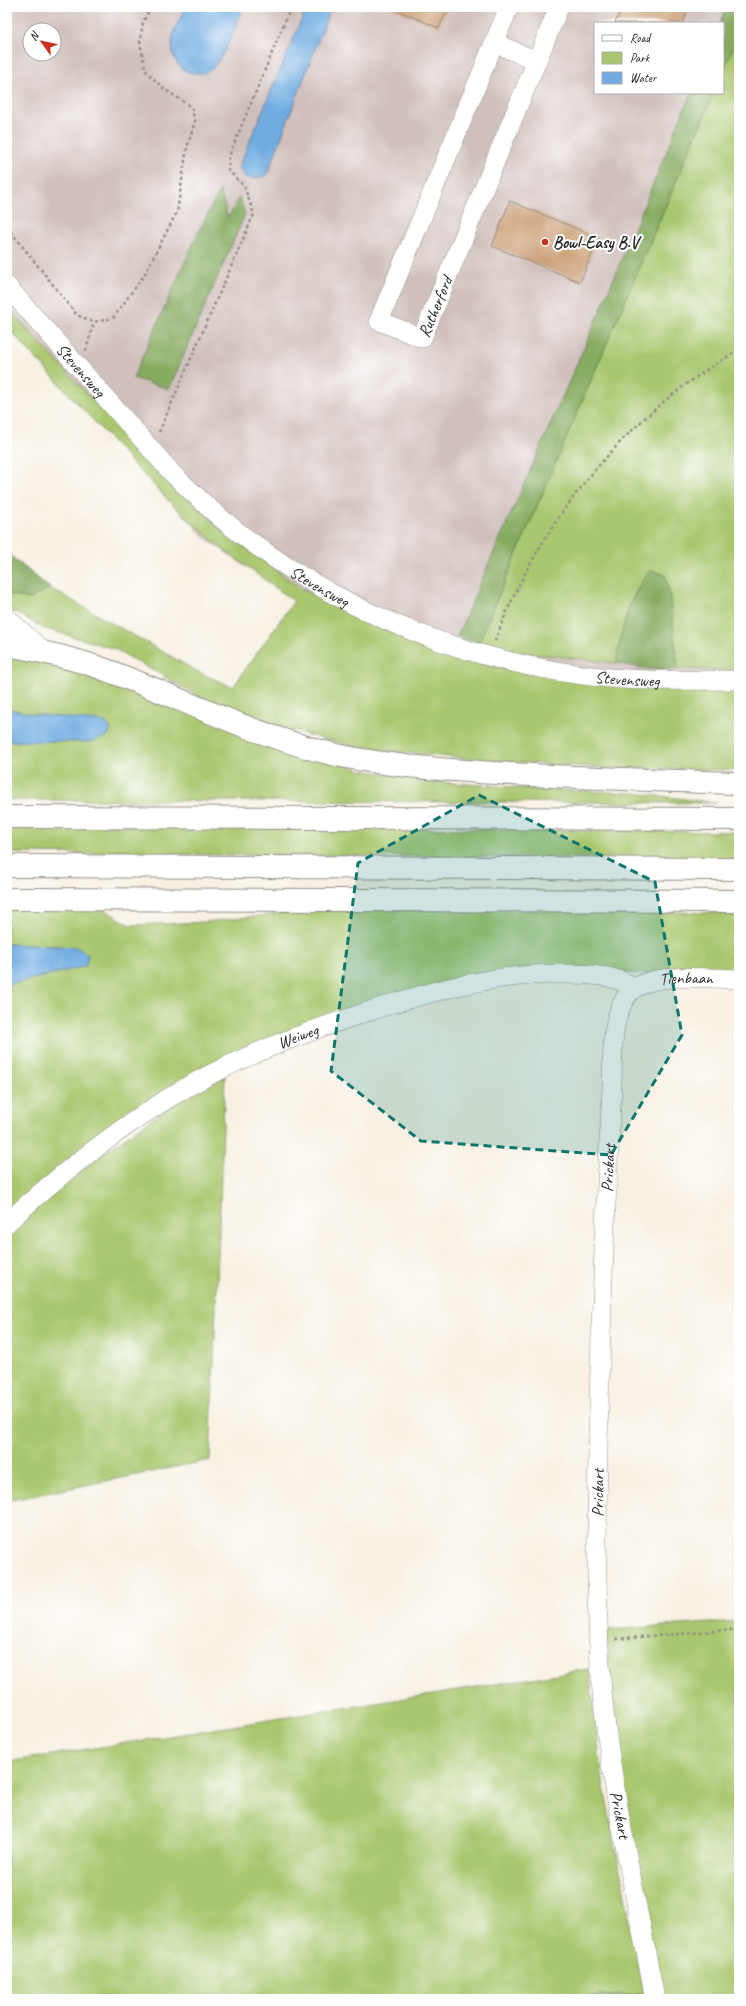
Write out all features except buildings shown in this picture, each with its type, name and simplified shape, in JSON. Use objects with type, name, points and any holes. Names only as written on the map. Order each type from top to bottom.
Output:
[{"type":"highway","points":[[7,645],[44,652],[105,670],[249,729],[333,754],[382,763],[442,769],[533,775],[739,783]]},
{"type":"highway","points":[[7,817],[739,819]]},
{"type":"highway","points":[[7,866],[739,869]]},
{"type":"highway","points":[[7,899],[739,901]]},
{"type":"street","name":"Rutherford","points":[[509,7],[379,320],[422,338],[559,7]]},
{"type":"street","points":[[494,43],[537,61]]},
{"type":"street","name":"Stevensweg","points":[[7,286],[172,473],[227,524],[250,542],[300,575],[348,603],[389,622],[429,637],[535,668],[625,679],[739,680]]},
{"type":"street","points":[[7,618],[44,652]]},
{"type":"street","name":"Weiweg","points":[[7,1223],[90,1152],[167,1099],[230,1064],[303,1034],[415,997],[496,979],[531,974],[587,975],[612,978],[635,987]]},
{"type":"street","name":"Tienbaan","points":[[635,987],[656,980],[670,978],[739,979]]},
{"type":"street","name":"Prickart","points":[[635,987],[626,996],[621,1007],[616,1030],[613,1068],[599,1402],[596,1541],[602,1692],[616,1797],[655,1999]]},
{"type":"path","points":[[7,227],[77,315],[94,322],[113,318],[144,277],[178,212],[187,148],[195,121],[191,107],[163,88],[146,71],[140,43],[143,22],[152,7]]},
{"type":"path","points":[[151,450],[254,214],[244,186],[228,170],[229,156],[291,7]]},
{"type":"path","points":[[80,369],[94,322]]},
{"type":"path","points":[[490,656],[508,610],[536,553],[567,506],[587,480],[640,424],[664,402],[691,380],[739,350]]},
{"type":"path","points":[[599,1641],[739,1629]]},
{"type":"highlighted area","points":[[479,795],[655,882],[682,1035],[611,1155],[421,1141],[331,1071],[358,863]]},
{"type":"shaded area","points":[[7,7],[739,7],[739,712],[555,698],[305,608],[204,538],[7,319]]},
{"type":"green space","points":[[726,7],[739,7],[739,34],[724,69],[724,22],[720,22]]},
{"type":"green space","points":[[739,34],[739,670],[678,669],[669,591],[665,575],[651,570],[636,592],[631,603],[624,625],[616,663],[521,652],[478,644],[714,94],[724,94],[724,69]]},
{"type":"green space","points":[[691,94],[714,94],[478,644],[457,636],[599,314]]},
{"type":"green space","points":[[220,190],[228,218],[239,197],[245,214],[169,389],[133,378],[196,237]]},
{"type":"green space","points":[[7,307],[148,460],[225,533],[300,588],[351,614],[408,637],[488,666],[593,680],[739,687],[739,770],[608,768],[493,761],[365,749],[301,733],[205,700],[115,649],[43,628],[17,613],[7,611],[7,594],[30,599],[50,588],[202,674],[233,687],[294,601],[216,544],[173,505],[7,327]]},
{"type":"green space","points":[[7,553],[50,588],[30,599],[7,594]]},
{"type":"green space","points":[[651,570],[665,575],[669,591],[678,669],[648,669],[616,663],[624,625],[631,603],[636,592]]},
{"type":"green space","points":[[7,651],[70,663],[361,770],[440,782],[537,789],[635,793],[717,803],[7,800],[7,741],[32,741],[34,714],[7,709]]},
{"type":"green space","points":[[7,824],[739,832],[739,859],[7,853]]},
{"type":"green space","points":[[100,907],[130,925],[207,922],[325,908],[739,913],[739,976],[680,976],[591,971],[514,971],[219,1064],[7,1212],[7,985],[86,966],[76,947],[7,944],[7,909]]},
{"type":"green space","points":[[225,1076],[210,1460],[7,1501],[7,1234],[65,1184],[126,1137],[176,1104]]},
{"type":"green space","points":[[739,1621],[739,1999],[660,1999],[617,1776],[606,1630]]},
{"type":"green space","points":[[589,1669],[603,1782],[644,1994],[549,1999],[7,1999],[7,1762]]},
{"type":"green space","points":[[644,1994],[645,1999],[549,1999]]},
{"type":"water","points":[[187,7],[243,7],[222,55],[213,68],[206,72],[193,73],[186,71],[177,62],[174,56],[172,49],[173,35],[176,25]]},
{"type":"water","points":[[307,7],[331,7],[267,175],[254,179],[243,176],[239,166]]},
{"type":"water","points":[[7,709],[34,714],[105,722],[111,729],[107,737],[88,742],[7,741]]},
{"type":"water","points":[[7,944],[76,947],[88,955],[86,966],[7,985]]},
{"type":"place","name":"Bowl-Easy B.V","points":[[545,242]]}]
